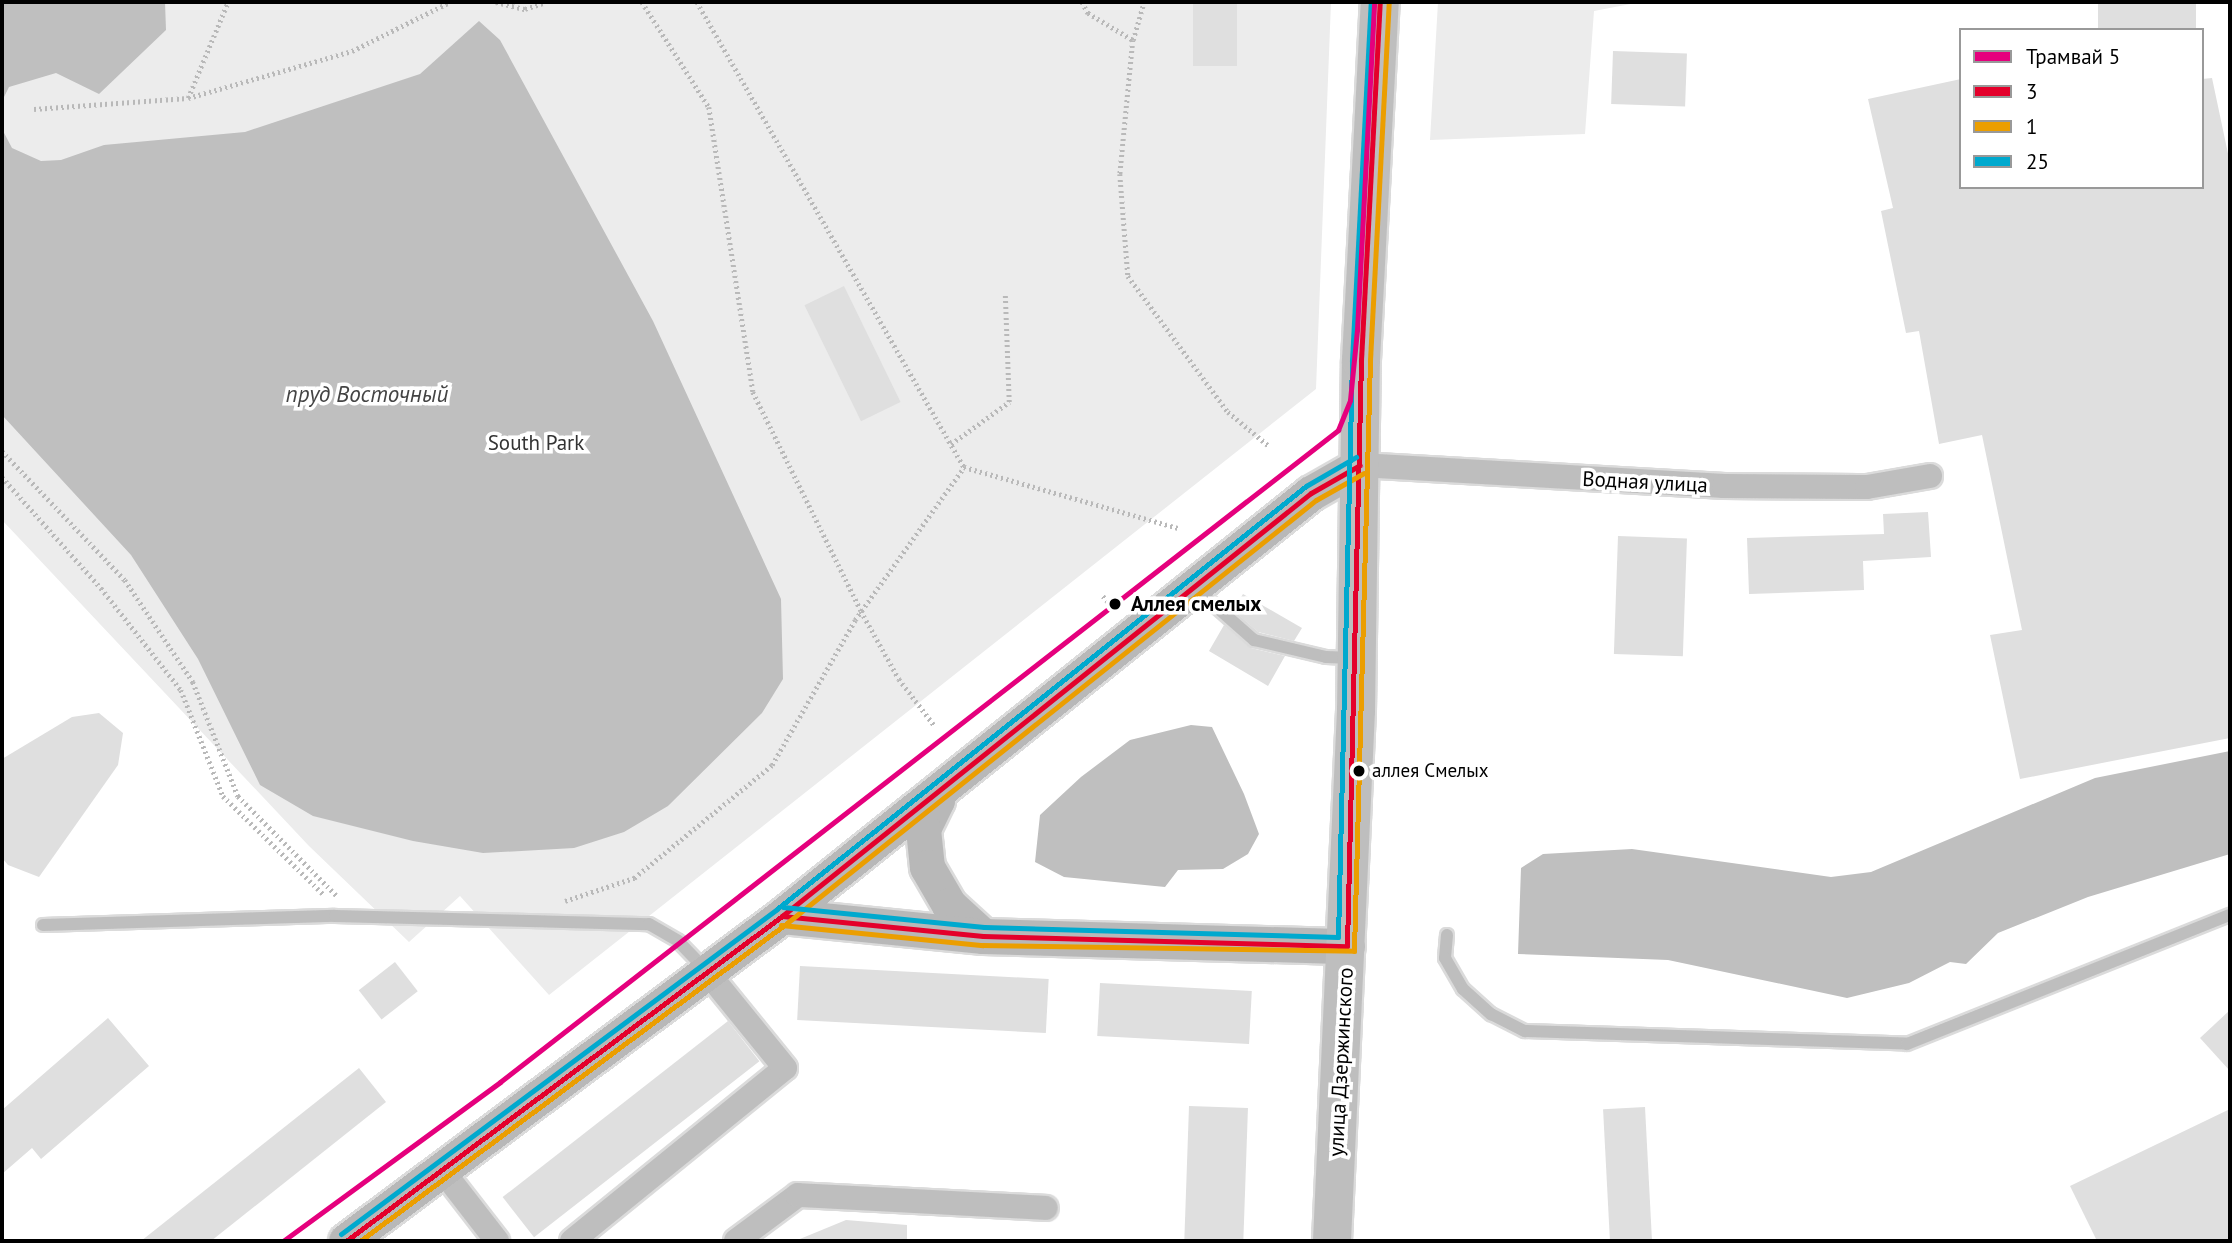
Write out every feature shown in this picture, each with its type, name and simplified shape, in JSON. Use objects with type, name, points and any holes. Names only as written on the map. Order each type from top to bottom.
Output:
[{"type":"main road","name":"улица Дзержинского","points":[[1332,1241],[1347,946],[1356,711],[1353,658],[1380,2]]},
{"type":"main road","points":[[346,1241],[782,916],[1311,493],[1360,465]]},
{"type":"main road","points":[[933,797],[937,800],[923,829],[927,867],[948,905],[983,936]]},
{"type":"main road","points":[[782,916],[983,936],[1347,946]]},
{"type":"street","name":"Водная улица","points":[[1360,465],[1724,486],[1867,487],[1930,476]]},
{"type":"street","points":[[572,1241],[785,1068],[707,972]]},
{"type":"street","points":[[442,1170],[497,1241]]},
{"type":"street","points":[[736,1241],[798,1195],[1046,1208]]},
{"type":"lane","points":[[1195,588],[1254,640],[1326,657],[1353,658]]},
{"type":"lane","points":[[1447,935],[1445,958],[1462,989],[1491,1013],[1525,1031],[1908,1044],[2230,915]]},
{"type":"lane","points":[[43,925],[335,916],[649,924],[678,941],[707,972]]},
{"type":"path","points":[[188,98],[228,2]]},
{"type":"path","points":[[34,109],[188,98],[352,51],[450,2]]},
{"type":"path","points":[[496,2],[525,9],[546,2]]},
{"type":"path","points":[[642,2],[709,107],[753,392],[861,611],[899,679],[934,725]]},
{"type":"path","points":[[697,2],[964,467],[1178,528]]},
{"type":"path","points":[[1082,2],[1088,13],[1133,40]]},
{"type":"path","points":[[1144,2],[1133,40],[1121,174],[1128,276],[1228,412],[1269,446]]},
{"type":"path","points":[[951,444],[1009,402],[1005,292]]},
{"type":"path","points":[[2,451],[125,580],[193,682],[238,796],[341,900]]},
{"type":"path","points":[[555,905],[634,878],[772,765],[861,611],[964,467]]},
{"type":"path","points":[[2,477],[101,589],[181,690],[223,796],[316,892],[341,900],[353,900]]},
{"type":"green space","name":"South Park","points":[[2,2],[1331,2],[1316,389],[549,995],[460,896],[409,942],[309,846],[2,520]]},
{"type":"green space","points":[[1438,2],[1641,2],[1594,11],[1585,134],[1430,140]]},
{"type":"water","points":[[2,2],[165,2],[166,30],[99,94],[56,73],[9,87],[2,101]]},
{"type":"water","name":"пруд Восточный","points":[[479,21],[500,40],[653,321],[781,599],[783,679],[762,713],[668,806],[624,832],[574,848],[483,853],[413,841],[313,816],[260,785],[198,659],[131,555],[2,415],[2,129],[12,148],[41,161],[61,160],[104,145],[245,132],[420,74]]},
{"type":"water","points":[[1191,725],[1212,727],[1244,794],[1259,834],[1248,854],[1223,869],[1178,870],[1165,887],[1064,877],[1035,862],[1040,815],[1081,777],[1130,740]]},
{"type":"water","points":[[2230,751],[2230,854],[2088,897],[1998,933],[1966,964],[1950,962],[1909,983],[1847,998],[1668,960],[1518,954],[1521,868],[1543,854],[1632,849],[1831,877],[1871,872],[2095,778]]},
{"type":"building","points":[[1193,2],[1237,2],[1237,66],[1193,66]]},
{"type":"building","points":[[2098,2],[2196,2],[2196,28],[2098,28]]},
{"type":"building","points":[[1613,51],[1687,54],[1685,107],[1611,104]]},
{"type":"building","points":[[2212,78],[2230,163],[2230,738],[2020,779],[1990,635],[2022,630],[1982,435],[1939,444],[1919,331],[1906,333],[1881,211],[1893,208],[1868,99],[1959,79],[1959,189],[2204,189],[2204,79]]},
{"type":"building","points":[[844,286],[901,402],[861,421],[804,305]]},
{"type":"building","points":[[1928,512],[1931,557],[1863,561],[1864,590],[1749,594],[1747,538],[1884,534],[1883,514]]},
{"type":"building","points":[[1618,536],[1687,538],[1683,656],[1614,654]]},
{"type":"building","points":[[1243,594],[1302,628],[1294,641],[1258,632],[1233,610]]},
{"type":"building","points":[[1224,625],[1251,648],[1285,656],[1268,686],[1209,651]]},
{"type":"building","points":[[99,713],[123,733],[118,765],[39,877],[8,865],[2,858],[2,759],[72,717]]},
{"type":"building","points":[[395,962],[418,991],[382,1019],[359,990]]},
{"type":"building","points":[[800,966],[1049,979],[1046,1033],[797,1020]]},
{"type":"building","points":[[1100,983],[1252,991],[1249,1044],[1097,1036]]},
{"type":"building","points":[[2230,1010],[2230,1071],[2200,1038]]},
{"type":"building","points":[[108,1018],[149,1066],[41,1159],[32,1148],[2,1174],[2,1110]]},
{"type":"building","points":[[728,1021],[759,1061],[534,1237],[503,1197]]},
{"type":"building","points":[[359,1068],[386,1102],[240,1218],[211,1241],[141,1241]]},
{"type":"building","points":[[1189,1106],[1248,1108],[1243,1241],[1184,1241]]},
{"type":"building","points":[[1645,1107],[1652,1241],[1610,1241],[1603,1109]]},
{"type":"building","points":[[2230,1109],[2230,1241],[2097,1241],[2070,1186]]},
{"type":"building","points":[[846,1220],[907,1225],[907,1241],[795,1241]]},
{"type":"tram line","name":"5","points":[[283,1241],[500,1082],[1338,430],[1350,400],[1357,330],[1374,2]]},
{"type":"transit line","name":"25","points":[[783,907],[984,927],[1338,937],[1352,360],[1371,2]]},
{"type":"transit line","name":"3","points":[[782,916],[983,936],[1347,946],[1361,360],[1380,2]]},
{"type":"transit line","name":"1","points":[[781,925],[983,945],[1354,951],[1370,360],[1389,2]]},
{"type":"transit line","name":"25","points":[[341,1234],[777,909],[1306,486],[1356,457]]},
{"type":"transit line","name":"3","points":[[346,1241],[782,916],[1311,493],[1360,465]]},
{"type":"transit line","name":"1","points":[[360,1241],[787,923],[1316,500],[1364,473]]},
{"type":"place","name":"Аллея смелых","points":[[1115,604]]},
{"type":"place","name":"аллея Смелых","points":[[1359,771]]}]
